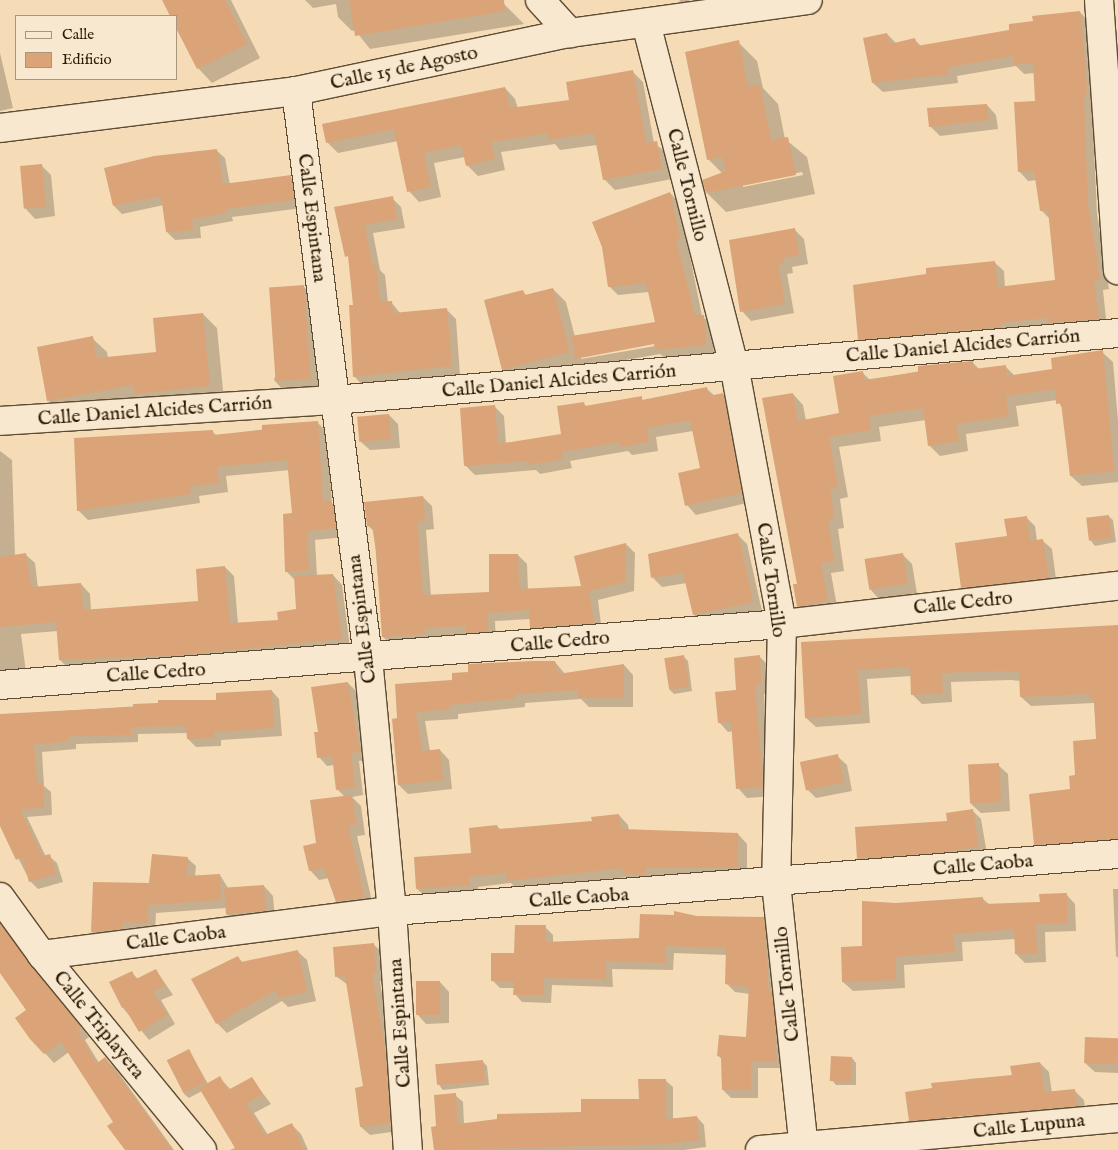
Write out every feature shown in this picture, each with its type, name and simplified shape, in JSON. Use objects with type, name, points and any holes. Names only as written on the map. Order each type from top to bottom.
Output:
[{"type":"street","points":[[540,0],[570,33]]},
{"type":"street","name":"Calle 15 de Agosto","points":[[0,128],[296,91],[570,33],[804,0]]},
{"type":"street","points":[[1099,0],[1118,270]]},
{"type":"street","name":"Calle Tornillo","points":[[646,23],[734,365],[782,624],[776,883],[804,1149]]},
{"type":"street","name":"Calle Espintana","points":[[296,91],[368,658],[392,912],[408,1150]]},
{"type":"street","name":"Calle Daniel Alcides Carrión","points":[[0,421],[334,400],[1118,333]]},
{"type":"street","name":"Calle Cedro","points":[[0,685],[368,658],[782,624],[1118,586]]},
{"type":"street","name":"Calle Caoba","points":[[42,954],[392,912],[776,883],[1118,854]]},
{"type":"street","name":"Calle Triplayera","points":[[0,896],[42,954],[202,1150]]},
{"type":"street","name":"Calle Lupuna","points":[[760,1150],[804,1149],[1118,1118]]},
{"type":"building","points":[[162,0],[225,0],[247,44],[197,69],[178,32],[178,15],[170,15]]},
{"type":"building","points":[[349,0],[504,0],[505,11],[355,36]]},
{"type":"building","points":[[1080,11],[1087,95],[1084,95],[1088,204],[1100,280],[1094,281],[1099,319],[1047,323],[1047,318],[1001,323],[1001,327],[858,340],[853,285],[926,274],[926,268],[995,261],[998,287],[1055,280],[1048,210],[1040,211],[1034,171],[1018,172],[1014,102],[1035,101],[1033,63],[1014,65],[1013,56],[948,67],[949,74],[872,83],[863,38],[887,33],[890,44],[915,38],[917,46],[1009,30],[1009,24],[1033,21],[1032,16]]},
{"type":"building","points":[[739,40],[748,87],[760,84],[771,140],[788,137],[796,175],[706,193],[702,180],[726,171],[722,157],[707,160],[685,52]]},
{"type":"building","points":[[633,70],[646,143],[657,141],[662,169],[603,180],[594,133],[549,140],[548,133],[491,142],[495,159],[466,166],[461,145],[424,153],[431,187],[407,192],[394,129],[326,143],[322,124],[505,87],[510,108],[569,100],[566,82]]},
{"type":"building","points":[[987,104],[989,120],[929,127],[927,108]]},
{"type":"building","points":[[217,149],[223,184],[291,175],[294,200],[225,209],[225,213],[192,219],[193,230],[166,232],[161,196],[113,206],[104,168],[154,156]]},
{"type":"building","points":[[42,164],[46,207],[24,209],[20,166]]},
{"type":"building","points":[[670,192],[680,238],[676,239],[695,315],[704,315],[706,345],[655,350],[654,344],[575,359],[571,336],[655,322],[646,283],[608,287],[602,247],[592,222]]},
{"type":"building","points":[[393,196],[397,219],[365,225],[372,265],[376,264],[380,302],[392,301],[393,313],[447,308],[452,366],[353,377],[349,305],[353,305],[348,256],[345,257],[334,207]]},
{"type":"building","points":[[795,228],[799,255],[784,258],[784,263],[778,264],[785,304],[740,312],[729,240]]},
{"type":"building","points":[[304,285],[311,379],[276,381],[269,287]]},
{"type":"building","points":[[553,288],[570,352],[502,370],[484,300],[523,290],[525,295]]},
{"type":"building","points":[[203,313],[210,386],[134,394],[133,385],[47,401],[37,347],[93,336],[97,358],[156,352],[153,318]]},
{"type":"building","points":[[1103,350],[1114,471],[1070,476],[1061,403],[1056,404],[1055,389],[1006,396],[1009,416],[956,424],[959,441],[928,446],[923,408],[869,416],[871,430],[829,437],[838,487],[830,489],[834,518],[828,519],[834,561],[821,563],[828,601],[797,607],[793,584],[797,584],[762,398],[793,393],[798,421],[839,413],[833,376],[863,371],[864,380],[918,372],[918,366],[973,361],[974,369],[1006,365],[1007,376],[1052,369],[1051,358]]},
{"type":"building","points":[[707,387],[709,396],[723,393],[742,493],[685,506],[678,473],[700,468],[690,420],[647,428],[649,442],[621,447],[620,442],[561,452],[563,459],[529,465],[528,461],[464,466],[460,408],[495,405],[498,444],[561,434],[557,406],[584,402],[585,406],[642,396],[642,400]]},
{"type":"building","points":[[389,414],[391,439],[359,442],[357,417]]},
{"type":"building","points":[[318,421],[323,502],[331,501],[333,505],[336,528],[307,531],[309,570],[285,572],[283,514],[292,513],[287,460],[217,467],[219,483],[190,486],[191,494],[77,511],[74,438],[213,430],[213,435],[262,430],[262,425]]},
{"type":"building","points":[[423,496],[425,521],[417,521],[423,595],[489,592],[489,554],[518,554],[519,589],[581,586],[574,556],[626,543],[625,582],[589,591],[594,623],[530,628],[529,610],[487,613],[488,631],[466,633],[466,626],[425,628],[425,634],[382,637],[376,550],[372,526],[367,526],[364,502]]},
{"type":"building","points":[[1109,515],[1112,538],[1089,541],[1086,518]]},
{"type":"building","points":[[1027,516],[1030,541],[1043,539],[1049,578],[961,588],[955,543],[1007,536],[1004,519]]},
{"type":"building","points":[[738,533],[753,602],[693,615],[683,573],[651,578],[648,554]]},
{"type":"building","points":[[26,553],[31,587],[81,583],[83,610],[198,601],[196,569],[225,566],[230,623],[278,620],[277,612],[296,609],[294,576],[333,574],[342,639],[180,655],[59,660],[56,622],[0,627],[0,557]]},
{"type":"building","points":[[903,553],[908,584],[869,590],[864,559]]},
{"type":"building","points":[[1118,625],[1118,839],[1034,845],[1029,794],[1070,789],[1069,776],[1075,775],[1073,741],[1096,739],[1094,699],[1089,699],[1089,694],[1020,697],[1019,672],[1001,671],[942,673],[943,693],[911,695],[910,667],[858,670],[861,714],[805,718],[801,642]]},
{"type":"building","points":[[684,655],[689,687],[669,690],[664,658]]},
{"type":"building","points":[[760,655],[761,684],[755,685],[763,787],[736,789],[731,722],[718,723],[715,692],[736,690],[734,658]]},
{"type":"building","points":[[555,661],[558,674],[624,664],[624,698],[578,698],[578,690],[516,694],[516,698],[449,705],[449,709],[416,712],[422,751],[440,749],[443,780],[398,785],[392,719],[397,718],[395,684],[452,680],[452,673],[468,672],[468,664]]},
{"type":"building","points":[[348,682],[360,752],[351,753],[355,787],[336,790],[332,756],[317,758],[314,732],[318,732],[311,687]]},
{"type":"building","points":[[272,690],[274,728],[214,732],[214,738],[187,739],[186,726],[131,727],[131,735],[69,736],[69,741],[34,745],[37,783],[43,783],[44,808],[20,809],[42,856],[50,854],[56,874],[29,882],[22,857],[16,860],[0,826],[0,714],[133,707],[133,704],[158,703],[158,700],[216,700],[216,693]]},
{"type":"building","points":[[838,754],[844,782],[806,790],[800,762]]},
{"type":"building","points":[[999,763],[1001,802],[970,804],[968,765]]},
{"type":"building","points":[[352,795],[356,825],[348,826],[364,897],[336,902],[324,868],[309,871],[303,846],[316,843],[310,800]]},
{"type":"building","points":[[973,809],[979,846],[947,852],[857,859],[855,827],[947,821],[946,813]]},
{"type":"building","points":[[619,814],[621,829],[738,833],[738,868],[646,868],[646,875],[622,874],[623,868],[507,881],[506,873],[469,877],[470,885],[416,889],[414,857],[471,853],[469,828],[497,825],[498,829],[592,821],[591,817]]},
{"type":"building","points":[[152,854],[188,857],[186,876],[220,874],[221,900],[148,905],[148,923],[123,922],[122,929],[91,932],[93,882],[149,883]]},
{"type":"building","points":[[264,885],[266,911],[226,914],[224,888]]},
{"type":"building","points":[[1067,893],[1067,923],[1036,924],[1037,954],[1015,954],[1014,929],[953,934],[955,952],[895,957],[896,980],[842,982],[841,947],[862,946],[862,901],[896,903],[983,897],[983,904],[1040,902],[1039,894]]},
{"type":"building","points":[[674,911],[697,916],[764,917],[769,992],[772,992],[776,1030],[776,1061],[751,1061],[751,1090],[722,1090],[721,1057],[717,1056],[719,1035],[746,1037],[749,987],[725,984],[726,948],[666,946],[666,963],[605,961],[606,979],[544,978],[544,995],[513,995],[514,981],[491,981],[491,953],[514,953],[515,925],[546,925],[545,942],[639,938],[640,914],[674,915]]},
{"type":"building","points":[[0,924],[81,1027],[77,1030],[96,1064],[105,1057],[172,1150],[125,1150],[107,1126],[113,1122],[61,1042],[44,1054],[30,1039],[15,1018],[26,1010],[0,973]]},
{"type":"building","points":[[374,943],[376,973],[372,973],[385,1049],[391,1123],[360,1127],[355,1088],[363,1086],[345,976],[335,977],[333,947]]},
{"type":"building","points":[[298,950],[307,992],[278,998],[276,990],[216,1024],[191,979],[238,956],[241,962]]},
{"type":"building","points":[[156,969],[165,986],[153,991],[167,1015],[139,1032],[124,1007],[122,1008],[109,982],[132,971],[136,979]]},
{"type":"building","points":[[416,981],[440,981],[440,1015],[416,1015]]},
{"type":"building","points":[[1085,1037],[1118,1038],[1117,1064],[1084,1063]]},
{"type":"building","points":[[189,1049],[206,1082],[184,1093],[167,1060]]},
{"type":"building","points":[[831,1056],[852,1057],[851,1082],[830,1081]]},
{"type":"building","points":[[483,1060],[485,1081],[437,1085],[435,1064]]},
{"type":"building","points":[[1040,1062],[1044,1092],[1075,1089],[1077,1106],[909,1121],[905,1092],[932,1088],[931,1083],[1012,1075],[1010,1066]]},
{"type":"building","points":[[220,1076],[228,1090],[252,1077],[263,1094],[246,1104],[265,1135],[292,1123],[304,1150],[230,1150],[235,1148],[199,1088]]},
{"type":"building","points":[[638,1079],[666,1079],[666,1119],[697,1116],[699,1140],[665,1144],[434,1150],[431,1127],[436,1126],[434,1095],[456,1093],[458,1124],[497,1119],[497,1114],[581,1112],[581,1099],[639,1099]]}]
